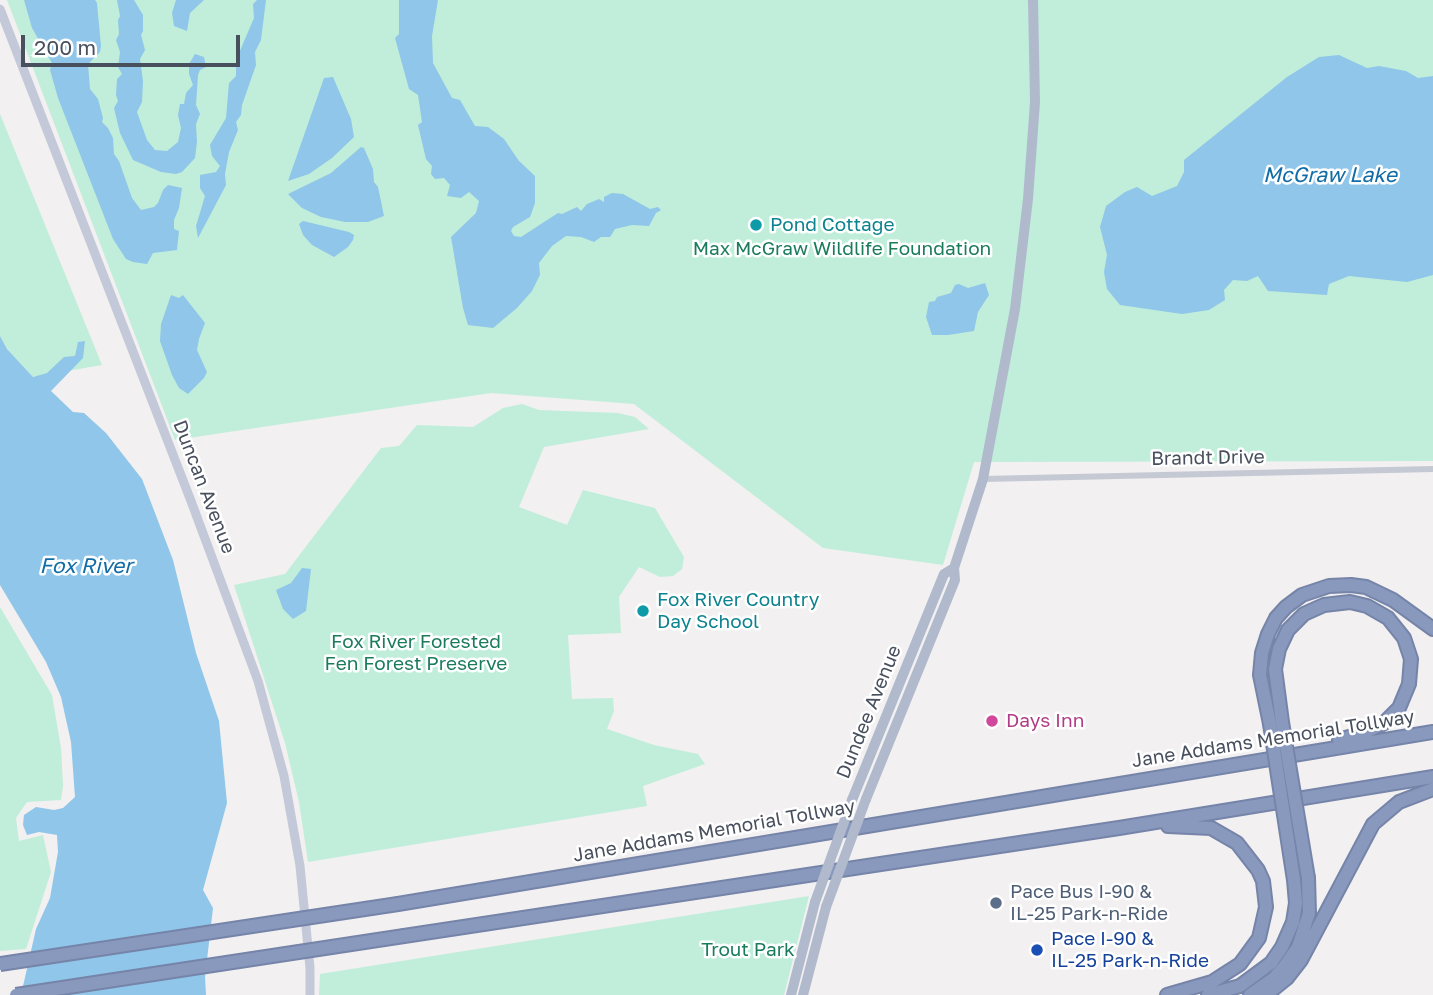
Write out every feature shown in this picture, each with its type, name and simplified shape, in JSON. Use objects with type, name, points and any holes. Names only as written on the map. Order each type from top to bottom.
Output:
[{"type":"highway","points":[[1250,995],[1284,967],[1301,939],[1310,906],[1308,878],[1276,723],[1260,675],[1262,653],[1276,618],[1302,595],[1329,586],[1351,585],[1366,587],[1393,600],[1433,629]]},
{"type":"highway","points":[[1208,995],[1240,986],[1271,963],[1282,947],[1293,922],[1296,903],[1294,880],[1276,723],[1276,662],[1284,636],[1298,619],[1324,605],[1350,602],[1376,609],[1395,624],[1408,645],[1411,674],[1404,699],[1393,716],[1366,732],[1347,738],[1227,765]]},
{"type":"highway","name":"Jane Addams Memorial Tollway","points":[[0,964],[398,904],[1433,732]]},
{"type":"highway","points":[[16,995],[1119,828],[1433,777]]},
{"type":"highway","points":[[1266,995],[1287,978],[1301,960],[1373,824],[1399,802],[1433,789]]},
{"type":"highway","points":[[1119,828],[1211,828],[1231,837],[1244,850],[1263,881],[1265,919],[1259,938],[1247,957],[1233,970],[1212,982],[1167,995]]},
{"type":"main road","name":"Dundee Avenue","points":[[803,995],[826,907],[866,799],[955,580],[954,568],[983,479],[1015,309],[1028,199],[1035,102],[1033,0]]},
{"type":"main road","name":"Dundee Avenue","points":[[792,995],[815,902],[852,800],[944,574],[954,568]]},
{"type":"street","name":"Duncan Avenue","points":[[0,9],[258,681],[284,776],[300,866],[310,995]]},
{"type":"street","name":"Brandt Drive","points":[[983,479],[1433,469]]},
{"type":"green space","name":"Max McGraw Wildlife Foundation","points":[[7,0],[1433,0],[1433,461],[974,462],[943,565],[823,548],[634,404],[491,393],[175,440]]},
{"type":"green space","points":[[0,114],[102,365],[33,377],[7,349],[0,336]]},
{"type":"green space","name":"Fox River Forested Fen Forest Preserve","points":[[522,404],[539,410],[618,413],[635,417],[649,429],[544,447],[519,507],[567,525],[583,490],[655,508],[684,557],[682,569],[673,576],[660,577],[639,567],[619,597],[621,633],[568,635],[572,699],[613,698],[614,711],[607,729],[654,745],[698,754],[705,764],[643,786],[647,806],[308,862],[299,802],[285,743],[234,585],[285,574],[381,448],[399,446],[417,425],[473,427],[503,408]]},
{"type":"green space","points":[[0,607],[52,695],[61,748],[63,786],[61,800],[27,802],[16,818],[19,841],[43,835],[51,872],[26,949],[0,951]]},
{"type":"green space","name":"Trout Park","points":[[809,896],[784,995],[319,995],[320,974]]},
{"type":"water","points":[[24,0],[95,0],[97,3],[101,46],[100,52],[88,64],[90,89],[98,99],[102,122],[113,138],[114,154],[132,198],[141,210],[154,207],[168,185],[182,188],[174,220],[174,229],[179,231],[177,250],[153,253],[147,264],[133,262],[126,259],[113,239],[58,98],[50,70],[52,63],[32,28]]},
{"type":"water","points":[[117,0],[134,0],[143,15],[141,35],[145,50],[140,59],[142,102],[137,112],[147,140],[155,150],[167,151],[178,142],[181,128],[178,115],[180,104],[184,104],[186,93],[193,85],[189,64],[195,54],[204,57],[206,67],[200,70],[198,75],[196,105],[200,114],[196,124],[195,158],[182,172],[161,172],[133,160],[120,133],[114,108],[118,101],[117,79],[122,74],[118,67],[120,52],[116,40],[120,16]]},
{"type":"water","points":[[176,0],[204,0],[190,13],[187,31],[174,26],[172,13]]},
{"type":"water","points":[[257,0],[266,0],[261,40],[255,52],[256,65],[241,115],[236,122],[238,130],[229,152],[226,185],[198,238],[196,226],[205,196],[200,188],[200,175],[216,172],[220,166],[212,156],[210,145],[226,118],[229,83],[236,76],[236,60],[254,18],[253,4]]},
{"type":"water","points":[[399,0],[438,0],[432,36],[433,63],[452,98],[460,100],[475,126],[488,127],[504,139],[519,161],[535,176],[535,203],[530,217],[513,227],[511,231],[514,236],[521,237],[558,213],[562,214],[577,207],[581,211],[587,204],[599,199],[604,202],[604,197],[612,193],[623,194],[650,209],[658,207],[661,210],[656,213],[649,226],[632,225],[615,229],[610,237],[601,237],[594,242],[581,237],[566,236],[552,246],[539,263],[540,275],[532,291],[493,328],[468,325],[463,308],[451,237],[476,213],[479,201],[469,192],[461,198],[447,196],[450,185],[444,178],[435,179],[431,174],[432,166],[426,159],[418,125],[422,122],[418,95],[409,89],[395,38],[399,34]]},
{"type":"water","name":"McGraw Lake","points":[[1339,55],[1367,68],[1379,66],[1406,71],[1418,78],[1433,76],[1433,275],[1407,282],[1349,276],[1329,284],[1327,295],[1268,291],[1258,276],[1247,281],[1233,280],[1224,290],[1225,300],[1209,310],[1182,314],[1120,305],[1107,289],[1104,272],[1107,255],[1100,227],[1106,206],[1137,187],[1152,196],[1177,186],[1184,172],[1184,160],[1287,77],[1319,57]]},
{"type":"water","points":[[333,77],[351,119],[354,137],[332,158],[309,174],[288,181],[324,78]]},
{"type":"water","points":[[361,147],[364,148],[373,169],[384,216],[368,222],[345,222],[321,217],[302,208],[288,194],[331,173]]},
{"type":"water","points":[[303,221],[349,232],[354,235],[353,240],[334,257],[312,245],[303,235],[299,224]]},
{"type":"water","points":[[985,283],[989,295],[978,312],[974,331],[932,335],[926,317],[929,302],[951,293],[955,285],[968,288]]},
{"type":"water","points":[[171,295],[179,298],[183,295],[205,323],[197,350],[207,372],[188,394],[179,388],[172,375],[160,341],[161,324]]},
{"type":"water","name":"Fox River","points":[[0,336],[7,349],[33,377],[47,373],[64,357],[75,356],[78,342],[85,341],[83,358],[51,391],[73,412],[84,413],[106,433],[142,479],[173,560],[196,653],[219,721],[227,803],[203,890],[213,908],[205,977],[206,995],[21,995],[36,929],[50,898],[58,852],[57,835],[39,832],[27,835],[23,825],[24,815],[36,807],[54,810],[63,808],[75,797],[71,742],[61,697],[46,662],[0,585]]},
{"type":"water","points":[[302,568],[311,569],[306,611],[293,619],[283,609],[276,590],[291,583]]},
{"type":"place","name":"Pond Cottage","points":[[756,225]]},
{"type":"place","name":"Fox River Country Day School","points":[[643,611]]},
{"type":"place","name":"Days Inn","points":[[992,721]]},
{"type":"place","name":"Pace Bus I-90 & IL-25 Park-n-Ride","points":[[996,903]]},
{"type":"place","name":"Pace I-90 & IL-25 Park-n-Ride","points":[[1037,950]]}]
